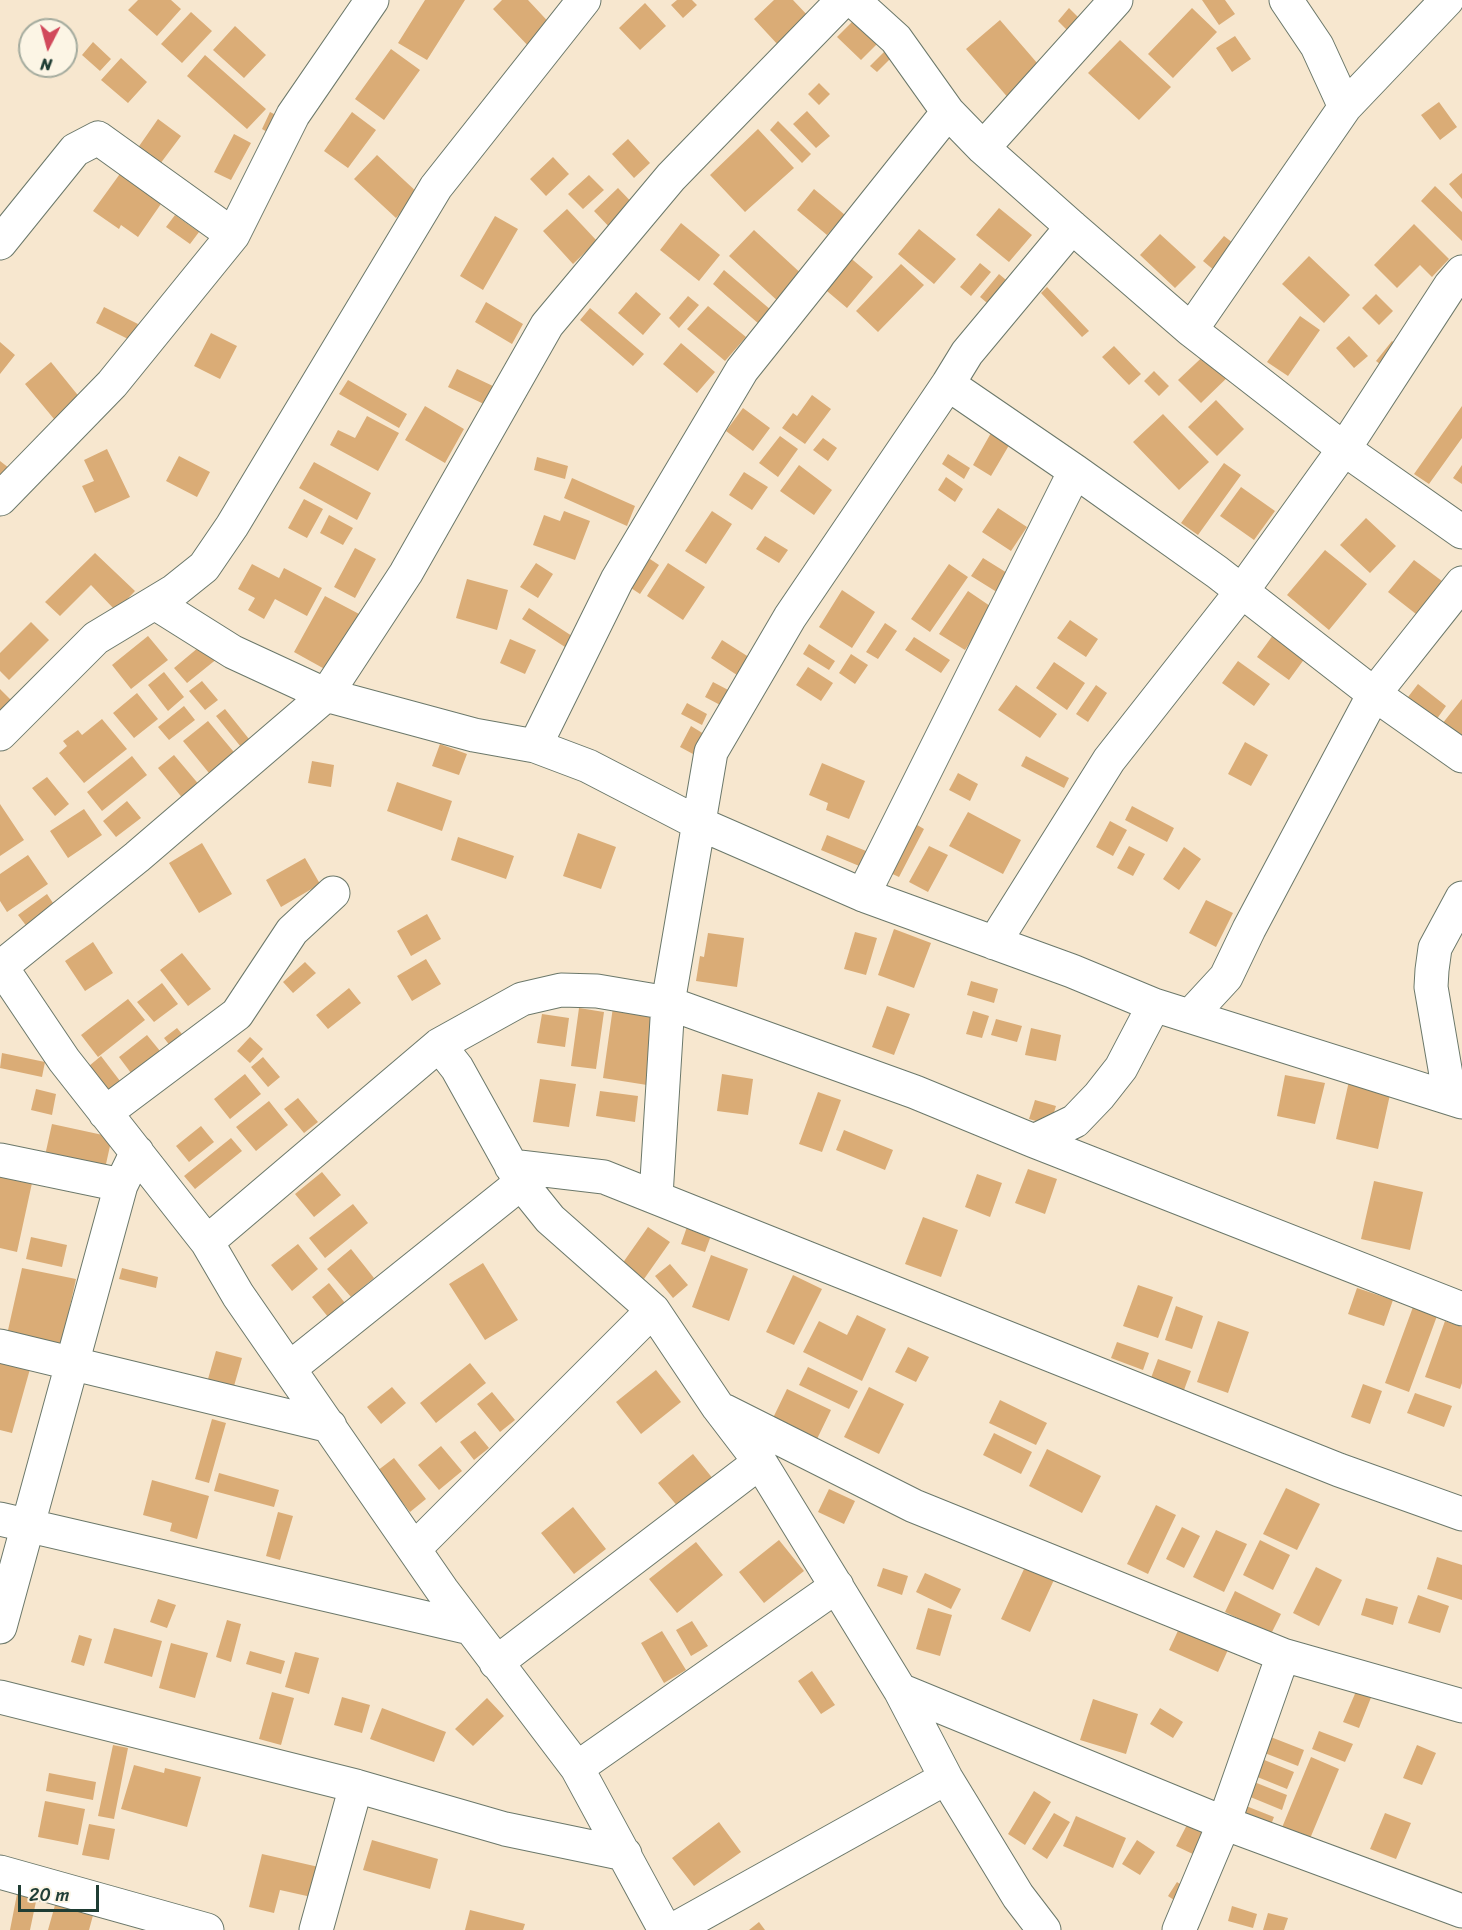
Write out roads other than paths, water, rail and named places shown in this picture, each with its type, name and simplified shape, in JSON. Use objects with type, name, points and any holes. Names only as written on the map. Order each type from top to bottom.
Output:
[{"type":"street","points":[[0,499],[112,384],[233,236],[293,115],[372,0]]},
{"type":"street","points":[[0,734],[96,638],[174,591],[204,567],[238,516],[436,187],[584,0]]},
{"type":"street","points":[[665,1930],[577,1767],[442,1590],[238,1296],[207,1242],[64,1060],[3,971],[326,695],[406,573],[547,325],[671,177],[843,0]]},
{"type":"street","points":[[853,0],[896,39],[948,111],[983,148],[1072,227],[1191,330],[1344,449],[1462,532]]},
{"type":"street","points":[[983,148],[1116,0]]},
{"type":"street","points":[[1286,0],[1317,46],[1345,107]]},
{"type":"street","points":[[1191,330],[1345,107],[1447,0]]},
{"type":"street","points":[[535,746],[617,580],[742,370],[948,111]]},
{"type":"street","points":[[0,243],[75,150],[98,138],[233,236]]},
{"type":"street","points":[[656,1196],[668,1003],[711,752],[790,617],[967,353],[1072,227]]},
{"type":"street","points":[[994,943],[1109,760],[1242,591],[1344,449],[1450,286],[1462,272]]},
{"type":"street","points":[[948,384],[1075,471],[1242,591],[1374,694],[1462,756]]},
{"type":"street","points":[[863,895],[1075,471]]},
{"type":"street","points":[[1190,1016],[1226,977],[1249,929],[1374,694],[1462,583]]},
{"type":"street","points":[[155,603],[233,652],[326,695],[474,735],[535,746],[588,766],[698,823],[863,895],[1072,971],[1154,1005],[1456,1100]]},
{"type":"street","points":[[105,1113],[237,1014],[292,931],[333,893]]},
{"type":"street","points":[[1456,1100],[1431,987],[1435,948],[1462,898]]},
{"type":"street","points":[[207,1242],[439,1045],[522,999],[561,990],[597,991],[668,1003],[915,1092],[1462,1309]]},
{"type":"street","points":[[1034,1141],[1075,1120],[1099,1096],[1121,1068],[1154,1005]]},
{"type":"street","points":[[439,1045],[457,1068],[516,1175],[550,1220],[653,1310],[718,1407],[760,1462],[900,1689],[946,1778],[1018,1896],[1044,1930]]},
{"type":"street","points":[[0,1627],[14,1522],[71,1364],[121,1185],[136,1152]]},
{"type":"street","points":[[0,1160],[121,1185]]},
{"type":"street","points":[[290,1368],[516,1175],[604,1177],[1339,1470],[1462,1514]]},
{"type":"street","points":[[414,1549],[653,1310]]},
{"type":"street","points":[[0,1346],[330,1426]]},
{"type":"street","points":[[718,1407],[914,1506],[1283,1655],[1462,1706]]},
{"type":"street","points":[[496,1663],[760,1462]]},
{"type":"street","points":[[14,1522],[470,1628]]},
{"type":"street","points":[[577,1767],[837,1586]]},
{"type":"street","points":[[1179,1930],[1224,1823],[1283,1655]]},
{"type":"street","points":[[900,1689],[1224,1823],[1462,1911]]},
{"type":"street","points":[[0,1697],[356,1786],[504,1829],[625,1854]]},
{"type":"street","points":[[673,1930],[946,1778]]},
{"type":"street","points":[[316,1930],[356,1786]]},
{"type":"street","points":[[0,1872],[207,1930]]}]
